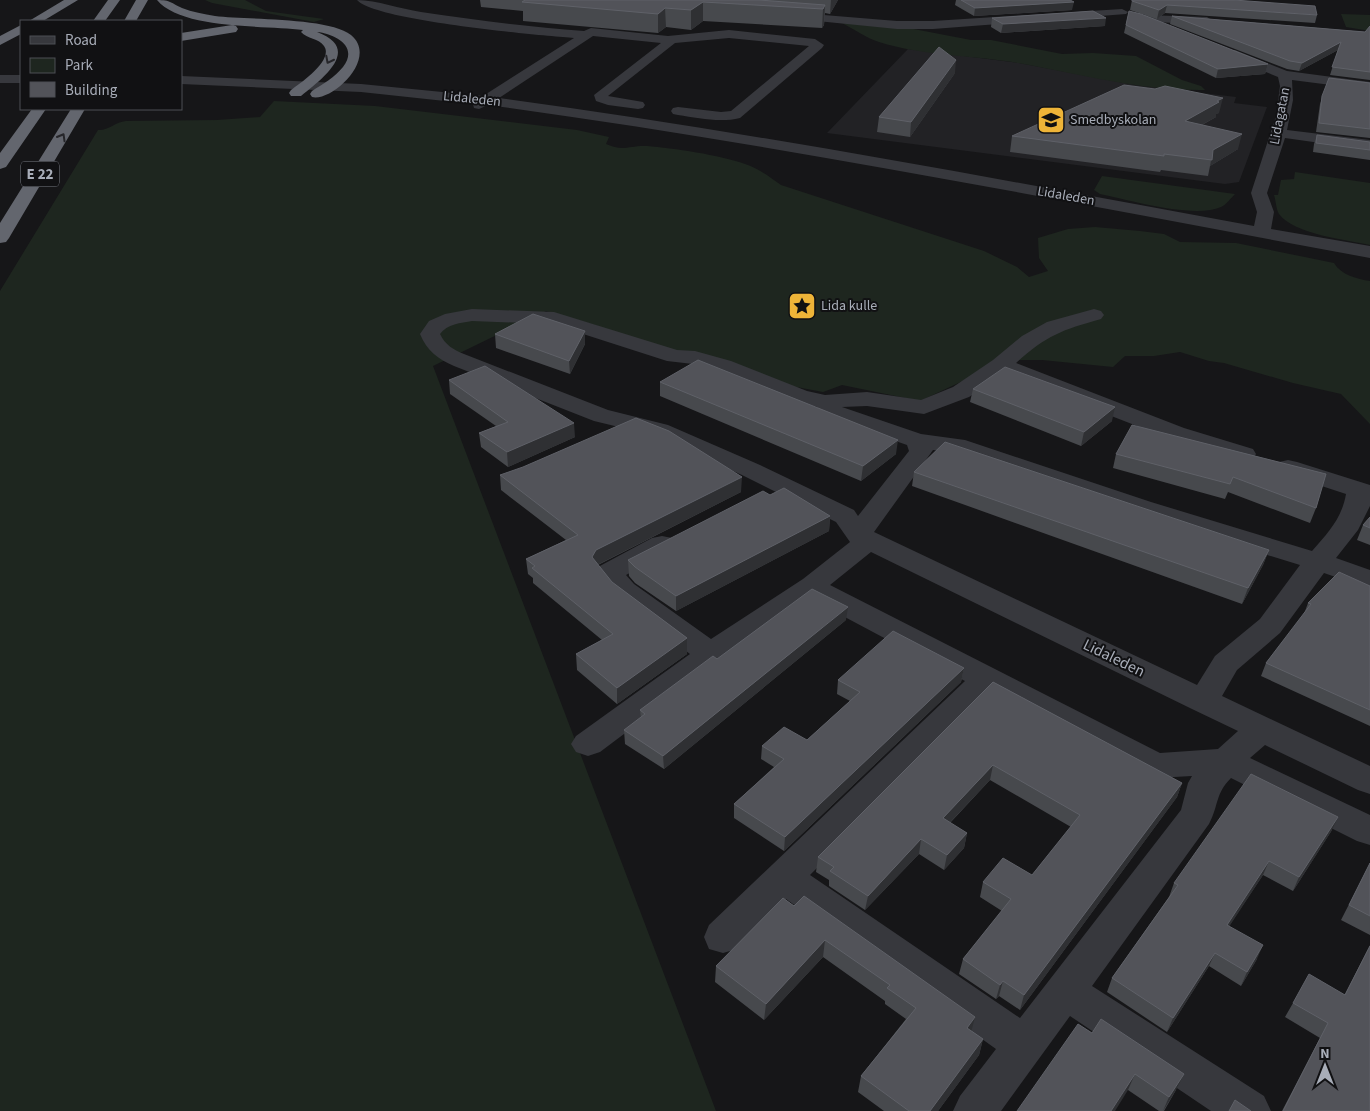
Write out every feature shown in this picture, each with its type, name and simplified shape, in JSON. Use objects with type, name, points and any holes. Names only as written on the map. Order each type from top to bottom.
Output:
[{"type":"highway","points":[[37,20],[72,0]]},
{"type":"highway","points":[[100,20],[114,0]]},
{"type":"highway","points":[[131,20],[142,0]]},
{"type":"highway","points":[[163,0],[172,7],[197,16],[312,27],[342,35],[350,41],[354,52],[352,63],[348,70],[312,89]]},
{"type":"highway","points":[[182,37],[253,28],[303,31],[313,34],[331,44],[334,51],[328,65],[312,89]]},
{"type":"highway","points":[[0,41],[20,30]]},
{"type":"highway","name":"E 22","points":[[0,164],[38,110]]},
{"type":"highway","name":"E 22","points":[[0,238],[77,110]]},
{"type":"street","points":[[363,0],[376,7],[404,13],[504,28],[587,35]]},
{"type":"street","points":[[1088,2],[1144,18],[1179,32]]},
{"type":"street","points":[[831,18],[844,8]]},
{"type":"street","points":[[774,14],[897,25],[933,25],[1122,12]]},
{"type":"street","points":[[1144,18],[1222,22]]},
{"type":"street","points":[[479,104],[590,32],[668,40],[729,34],[811,42],[818,45],[735,115],[721,116],[666,109]]},
{"type":"street","points":[[647,106],[608,101],[602,98],[601,95],[670,43],[668,40]]},
{"type":"street","name":"Lidagatan","points":[[1223,50],[1284,75],[1288,82],[1279,133],[1239,207]]},
{"type":"street","points":[[1284,75],[1370,86]]},
{"type":"street","points":[[0,80],[20,79]]},
{"type":"street","name":"Lidaleden","points":[[182,80],[312,89],[479,104],[761,144],[1239,207],[1261,232],[1370,252]]},
{"type":"street","points":[[0,86],[20,86]]},
{"type":"street","name":"Lidaleden","points":[[182,87],[312,89]]},
{"type":"street","points":[[1279,133],[1370,145]]},
{"type":"street","points":[[1239,207],[1266,210],[1265,223],[1261,232]]},
{"type":"street","points":[[864,537],[845,516],[780,484],[660,430],[602,416],[462,362],[443,353],[433,344],[430,334],[436,325],[452,318],[472,315],[554,318],[675,356],[695,358],[723,366],[800,396],[825,402],[867,399],[924,407],[961,392],[1001,365],[1029,340],[1054,326],[1094,315]]},
{"type":"street","points":[[1001,365],[1208,444],[1365,491],[1345,530],[1318,562],[1270,626],[1226,663],[1204,701]]},
{"type":"street","points":[[825,402],[832,411],[918,441],[956,445],[1142,508],[1348,571],[1370,580]]},
{"type":"street","points":[[596,438],[632,422]]},
{"type":"street","points":[[588,744],[747,627],[813,585],[864,537],[921,451],[918,441]]},
{"type":"street","points":[[753,498],[780,484]]},
{"type":"street","points":[[682,534],[608,573],[624,590],[711,654]]},
{"type":"street","name":"Lidaleden","points":[[864,537],[1370,781]]},
{"type":"street","points":[[813,585],[824,595],[1156,766],[1226,761],[1370,831]]},
{"type":"street","points":[[723,937],[986,679]]},
{"type":"street","points":[[975,1111],[1197,814],[1205,783],[1226,761],[1262,729]]},
{"type":"street","points":[[784,876],[1024,1045]]},
{"type":"street","points":[[1065,990],[1249,1111]]},
{"type":"shaded area","name":"Smedbyskolan","points":[[908,49],[1019,63],[1135,85],[1236,97],[1234,103],[1267,107],[1239,182],[1225,184],[827,133]]},
{"type":"green space","points":[[205,0],[245,0],[266,11],[324,19],[314,22],[212,3]]},
{"type":"green space","points":[[1341,14],[1370,15],[1370,31],[1346,27]]},
{"type":"green space","points":[[842,23],[898,26],[971,40],[991,40],[1062,54],[1093,53],[1136,56],[1182,80],[1201,86],[1205,90],[1181,90],[1134,85],[1001,60],[948,55],[896,47],[865,36]]},
{"type":"green space","points":[[274,101],[375,106],[577,130],[609,137],[606,144],[617,148],[658,147],[723,158],[755,168],[781,185],[984,251],[1017,267],[1029,277],[1048,271],[1039,258],[1038,238],[1068,229],[1095,227],[1164,234],[1180,242],[1236,243],[1334,263],[1341,271],[1355,278],[1370,281],[1370,424],[1341,394],[1180,352],[1154,356],[1125,356],[1113,367],[1042,360],[1019,360],[996,374],[969,378],[920,401],[842,385],[823,392],[791,386],[662,350],[595,325],[546,311],[433,366],[716,1111],[0,1111],[0,291],[98,130],[126,121],[217,120],[260,117]]},
{"type":"green space","points":[[1295,172],[1370,183],[1370,245],[1321,235],[1296,227],[1286,221],[1278,212],[1274,195],[1278,195],[1281,180],[1294,179]]},
{"type":"green space","points":[[1102,176],[1235,194],[1221,207],[1195,211],[1178,210],[1100,194],[1094,190]]},
{"type":"building","points":[[525,0],[759,0],[825,5],[823,9],[703,2],[691,10],[665,8],[658,14],[522,2]]},
{"type":"building","points":[[961,0],[1070,0],[1074,2],[975,8]]},
{"type":"building","points":[[1132,0],[1234,0],[1315,6],[1317,15],[1167,5],[1159,10]]},
{"type":"building","points":[[1093,11],[1106,18],[1003,24],[992,18]]},
{"type":"building","points":[[1129,11],[1268,64],[1218,69],[1126,25]]},
{"type":"building","points":[[1172,16],[1365,32],[1370,26],[1370,72],[1332,67],[1341,42],[1302,63],[1290,61]]},
{"type":"building","points":[[939,47],[956,60],[911,122],[879,117]]},
{"type":"building","points":[[1329,78],[1370,83],[1370,129],[1319,123],[1322,96]]},
{"type":"building","points":[[1124,85],[1155,89],[1165,86],[1223,98],[1185,121],[1242,134],[1213,150],[1212,160],[1164,154],[1164,156],[1012,136]]},
{"type":"building","points":[[1317,135],[1370,142],[1370,150],[1316,143]]},
{"type":"building","points":[[533,314],[585,331],[569,361],[495,334]]},
{"type":"building","points":[[698,360],[898,440],[863,466],[660,382]]},
{"type":"building","points":[[485,366],[574,423],[507,452],[479,433],[508,422],[449,380]]},
{"type":"building","points":[[1005,367],[1115,407],[1084,432],[973,389]]},
{"type":"building","points":[[636,418],[669,431],[742,477],[596,550],[592,557],[612,582],[687,638],[617,688],[576,654],[613,634],[532,568],[535,566],[526,559],[578,535],[500,475],[523,467]]},
{"type":"building","points":[[1132,425],[1326,474],[1316,508],[1233,477],[1230,484],[1116,454]]},
{"type":"building","points":[[945,442],[1269,550],[1248,588],[914,472]]},
{"type":"building","points":[[784,488],[830,516],[676,596],[628,560],[763,491],[770,495]]},
{"type":"building","points":[[1370,517],[1370,528],[1363,525]]},
{"type":"building","points":[[1339,572],[1370,586],[1370,710],[1266,663],[1311,604],[1308,603]]},
{"type":"building","points":[[812,589],[848,607],[663,756],[624,730],[645,714],[640,710],[713,656],[717,659]]},
{"type":"building","points":[[893,631],[964,668],[785,837],[734,804],[784,759],[762,746],[784,727],[807,740],[860,692],[838,680]]},
{"type":"building","points":[[993,682],[1182,783],[1024,995],[1003,981],[1000,985],[963,959],[1011,899],[983,882],[1003,858],[1032,875],[1080,815],[993,765],[943,818],[967,833],[947,855],[921,839],[868,896],[830,871],[834,867],[818,857]]},
{"type":"building","points":[[1251,774],[1338,817],[1299,877],[1269,861],[1227,925],[1263,945],[1247,972],[1215,953],[1173,1018],[1112,978],[1178,885],[1174,883]]},
{"type":"building","points":[[1370,863],[1370,916],[1349,905]]},
{"type":"building","points":[[804,896],[975,1017],[967,1028],[983,1039],[930,1111],[909,1111],[861,1076],[916,1008],[887,988],[890,985],[825,940],[766,1004],[716,966],[783,898],[794,906]]},
{"type":"building","points":[[1370,946],[1370,1111],[1283,1111],[1328,1023],[1293,1003],[1309,974],[1345,995]]},
{"type":"building","points":[[1101,1019],[1184,1074],[1169,1097],[1135,1074],[1111,1111],[1017,1111],[1078,1024],[1092,1033]]},
{"type":"building","points":[[1235,1100],[1251,1111],[1229,1111]]},
{"type":"place","name":"Smedbyskolan","points":[[1051,120]]},
{"type":"place","name":"Lida kulle","points":[[802,306]]}]
